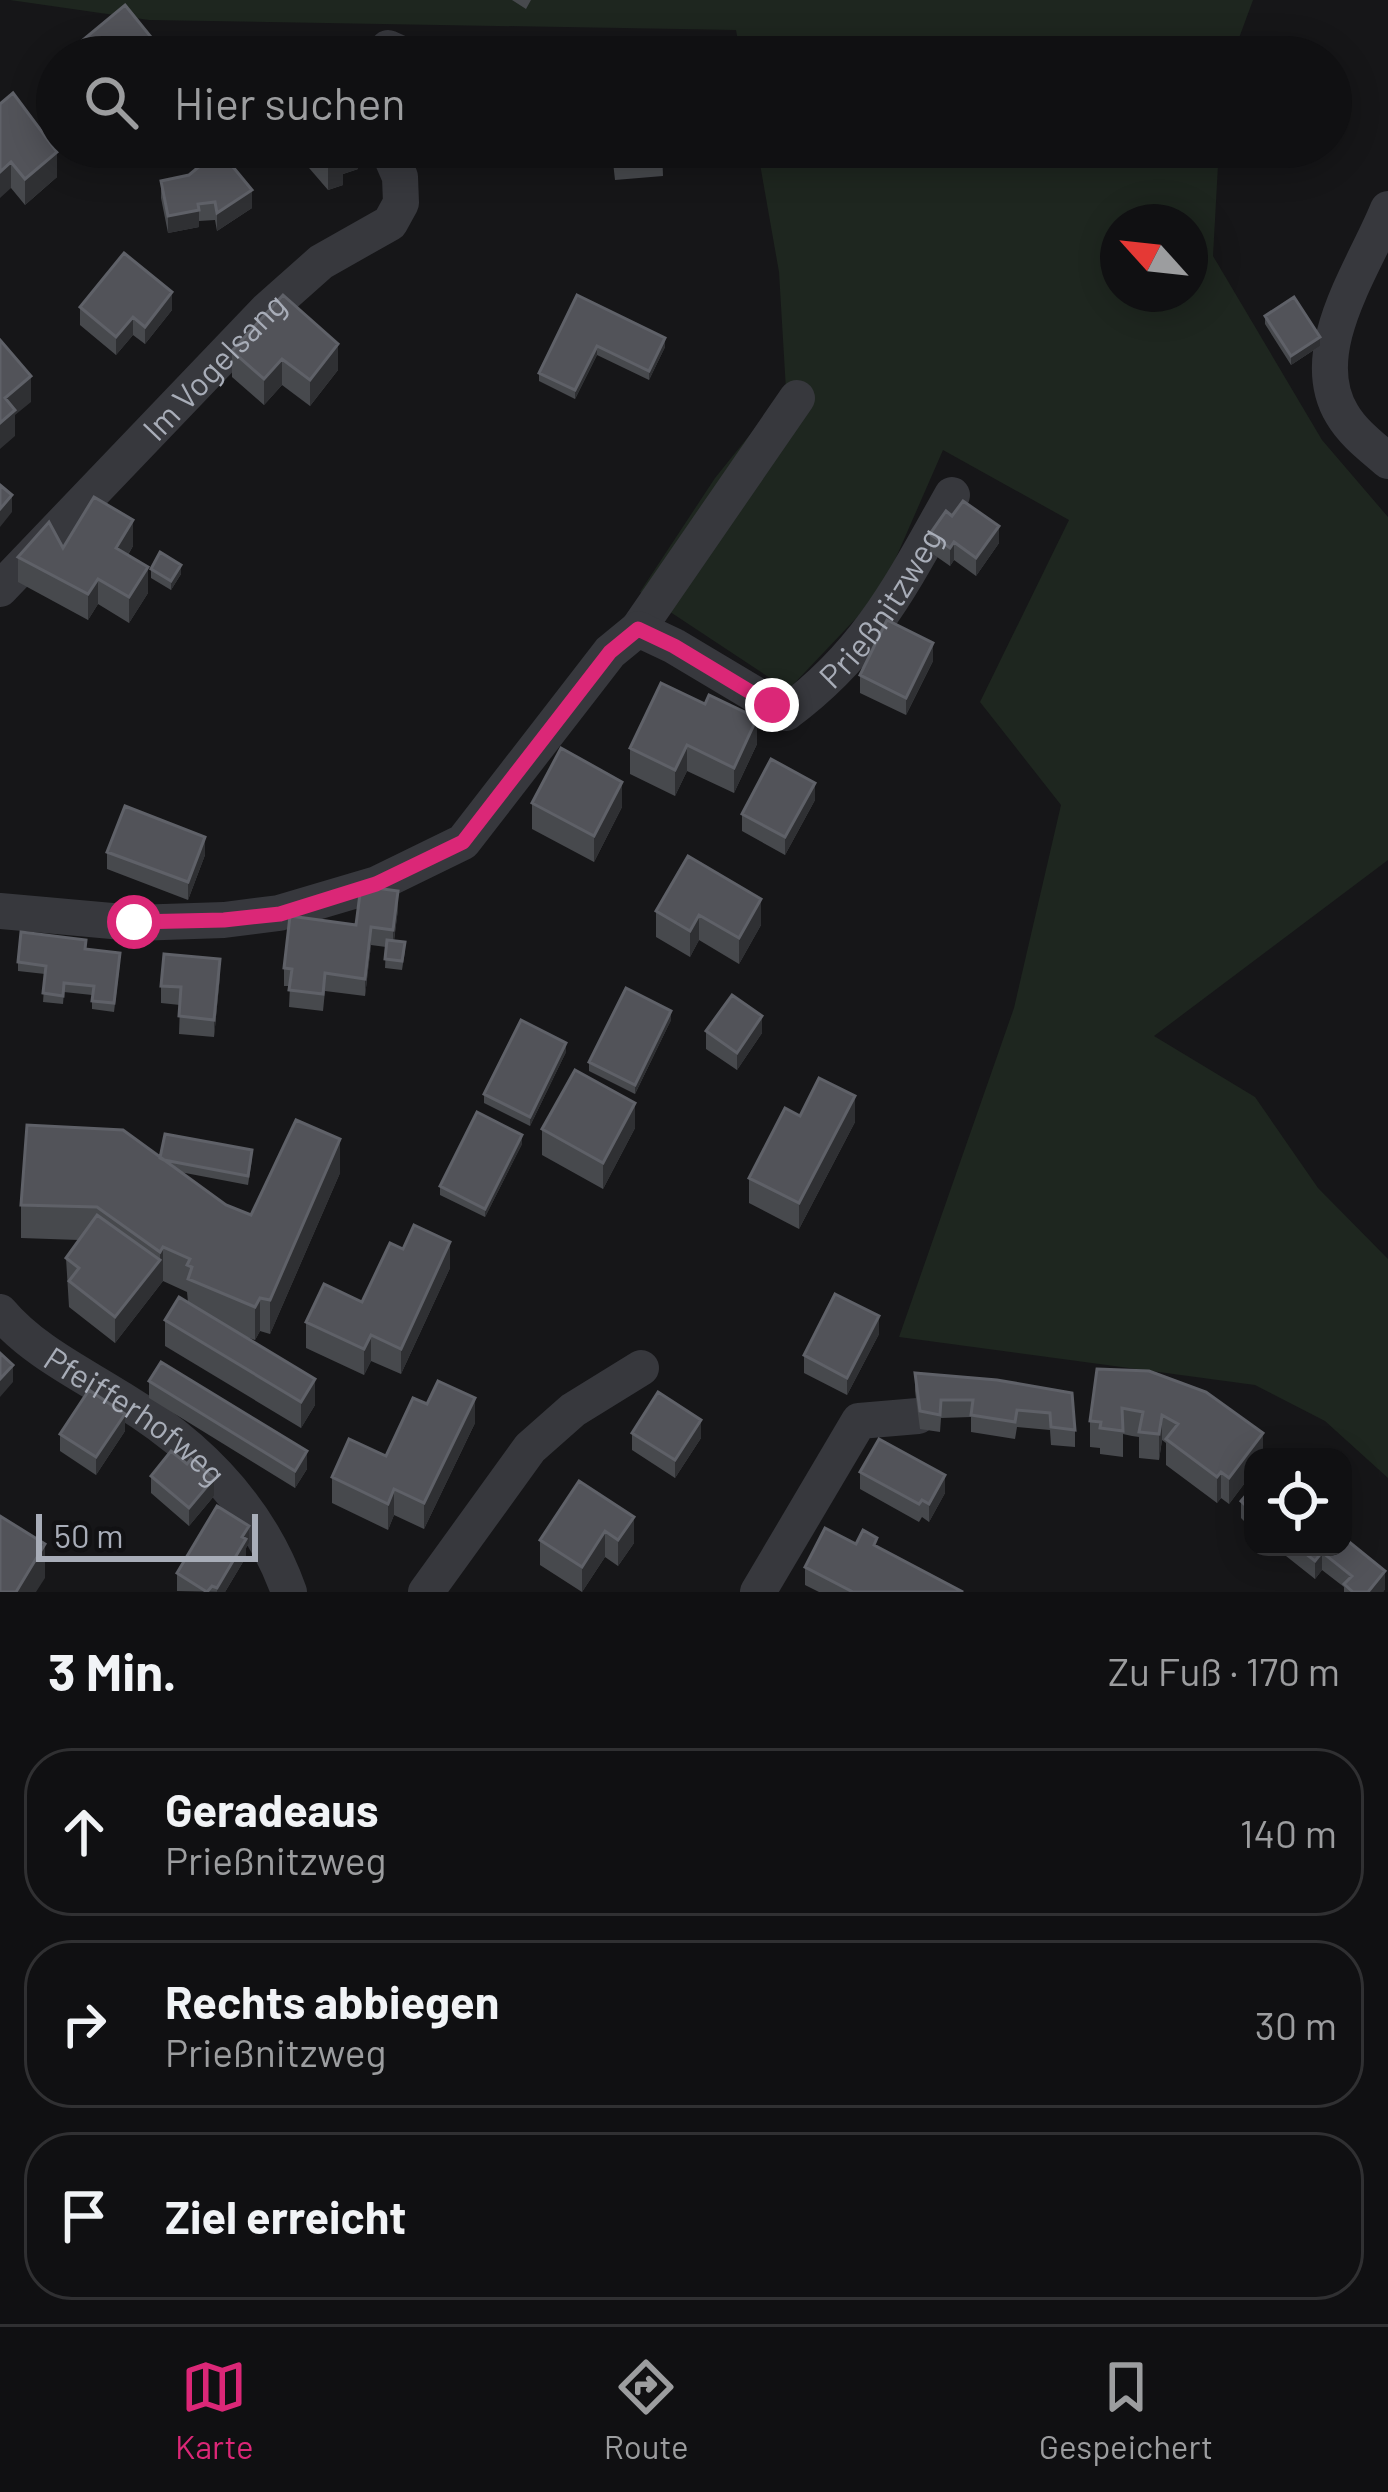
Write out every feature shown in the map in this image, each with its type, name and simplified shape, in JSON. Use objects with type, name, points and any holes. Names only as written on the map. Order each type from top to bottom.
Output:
[{"type":"street","name":"Im Vogelsang","points":[[0,589],[267,310],[321,262],[390,223],[400,203],[396,168]]},
{"type":"street","points":[[1388,209],[1342,311],[1332,350],[1331,383],[1340,411],[1357,434],[1388,461]]},
{"type":"street","points":[[0,911],[134,922],[280,914],[376,884],[463,842],[610,652],[638,629],[797,398]]},
{"type":"street","name":"Prießnitzweg","points":[[638,629],[786,713],[828,682],[874,629],[952,495]]},
{"type":"street","name":"Pfeifferhofweg","points":[[0,1312],[13,1327],[200,1456],[255,1517],[290,1592]]},
{"type":"street","points":[[426,1592],[530,1448],[573,1410],[641,1368]]},
{"type":"street","points":[[758,1592],[859,1421],[918,1416]]},
{"type":"shaded area","points":[[10,0],[1253,0],[1240,36],[737,36],[736,30],[149,20]]},
{"type":"shaded area","points":[[761,168],[1218,168],[1213,256],[1322,440],[1388,517],[1388,860],[1154,1036],[1255,1097],[1318,1188],[1388,1259],[1388,1478],[1325,1421],[1255,1385],[899,1337],[1014,1008],[1061,805],[980,702],[1069,520],[943,450],[881,592],[788,690],[640,592],[715,478],[786,390],[779,272]]},
{"type":"building","points":[[125,5],[150,36],[88,36]]},
{"type":"building","points":[[13,93],[36,124],[38,168],[25,179],[11,162],[0,172],[0,104]]},
{"type":"building","points":[[197,168],[234,168],[252,190],[217,213],[215,202],[168,216],[161,181],[189,175]]},
{"type":"building","points":[[124,253],[172,292],[145,327],[133,317],[116,337],[80,307]]},
{"type":"building","points":[[283,295],[338,344],[310,380],[282,359],[264,379],[232,351]]},
{"type":"building","points":[[577,295],[665,338],[649,371],[597,346],[575,390],[539,373]]},
{"type":"building","points":[[1294,297],[1320,337],[1291,356],[1265,316]]},
{"type":"building","points":[[0,340],[31,376],[5,398],[15,410],[0,423]]},
{"type":"building","points":[[0,485],[12,495],[0,509]]},
{"type":"building","points":[[94,497],[133,520],[116,548],[148,567],[129,597],[98,579],[88,594],[18,557],[49,522],[63,548]]},
{"type":"building","points":[[963,501],[999,526],[976,558],[954,542],[950,548],[930,534],[946,511],[952,516]]},
{"type":"building","points":[[160,552],[181,565],[171,581],[151,569]]},
{"type":"building","points":[[887,620],[933,643],[906,698],[860,675]]},
{"type":"building","points":[[661,683],[705,704],[709,695],[757,718],[734,768],[687,745],[675,770],[630,748]]},
{"type":"building","points":[[561,748],[622,782],[594,836],[532,803]]},
{"type":"building","points":[[771,759],[815,783],[785,837],[742,814]]},
{"type":"building","points":[[125,806],[205,837],[188,882],[107,852]]},
{"type":"building","points":[[688,856],[761,899],[739,938],[699,915],[690,931],[656,911]]},
{"type":"building","points":[[361,886],[398,891],[393,930],[371,927],[365,979],[325,973],[323,994],[289,990],[292,969],[284,968],[290,916],[356,925]]},
{"type":"building","points":[[21,932],[86,940],[85,949],[120,953],[114,1003],[92,1001],[94,986],[64,983],[63,996],[43,993],[46,966],[18,962]]},
{"type":"building","points":[[387,940],[405,942],[402,961],[385,959]]},
{"type":"building","points":[[164,954],[220,959],[214,1020],[179,1016],[181,987],[161,986]]},
{"type":"building","points":[[626,988],[671,1011],[635,1085],[589,1062]]},
{"type":"building","points":[[732,995],[762,1016],[737,1053],[706,1031]]},
{"type":"building","points":[[521,1020],[566,1043],[530,1117],[484,1094]]},
{"type":"building","points":[[575,1070],[635,1103],[603,1163],[542,1129]]},
{"type":"building","points":[[819,1078],[855,1096],[799,1203],[749,1178],[785,1108],[800,1116]]},
{"type":"building","points":[[477,1112],[522,1135],[485,1209],[440,1186]]},
{"type":"building","points":[[296,1120],[340,1139],[270,1300],[260,1298],[255,1307],[188,1279],[190,1259],[163,1247],[160,1252],[97,1207],[21,1205],[27,1125],[123,1130],[226,1205],[251,1215]]},
{"type":"building","points":[[165,1134],[252,1150],[248,1176],[160,1158]]},
{"type":"building","points":[[97,1215],[160,1260],[115,1317],[69,1281],[79,1268],[66,1258]]},
{"type":"building","points":[[414,1225],[450,1242],[401,1349],[371,1335],[364,1349],[306,1322],[324,1284],[362,1302],[390,1243],[403,1249]]},
{"type":"building","points":[[835,1294],[879,1316],[847,1378],[804,1355]]},
{"type":"building","points":[[179,1297],[315,1379],[301,1402],[165,1320]]},
{"type":"building","points":[[0,1353],[13,1365],[0,1379]]},
{"type":"building","points":[[161,1362],[307,1451],[295,1471],[149,1381]]},
{"type":"building","points":[[1097,1369],[1149,1371],[1206,1392],[1263,1433],[1252,1448],[1244,1448],[1244,1458],[1229,1478],[1221,1472],[1217,1477],[1166,1439],[1178,1424],[1162,1415],[1159,1434],[1139,1432],[1143,1412],[1122,1408],[1123,1431],[1100,1428],[1101,1422],[1090,1421]]},
{"type":"building","points":[[915,1373],[1072,1393],[1075,1430],[1051,1427],[1050,1413],[1017,1410],[1015,1422],[971,1415],[973,1400],[941,1400],[940,1415],[920,1411]]},
{"type":"building","points":[[438,1381],[475,1398],[424,1503],[394,1489],[388,1504],[332,1477],[349,1439],[386,1456],[413,1398],[427,1404]]},
{"type":"building","points":[[89,1390],[125,1414],[96,1457],[60,1434]]},
{"type":"building","points":[[658,1392],[701,1420],[675,1460],[632,1433]]},
{"type":"building","points":[[879,1439],[945,1475],[929,1504],[922,1500],[919,1504],[860,1472]]},
{"type":"building","points":[[171,1451],[187,1464],[191,1459],[214,1478],[189,1508],[151,1476]]},
{"type":"building","points":[[579,1481],[634,1517],[618,1540],[605,1531],[582,1567],[540,1540]]},
{"type":"building","points":[[217,1506],[249,1526],[217,1588],[212,1586],[207,1592],[177,1573]]},
{"type":"building","points":[[0,1516],[45,1544],[16,1592],[0,1592]]},
{"type":"building","points":[[825,1528],[856,1544],[863,1530],[877,1538],[874,1545],[963,1592],[853,1592],[805,1567]]},
{"type":"building","points":[[1352,1544],[1385,1571],[1368,1592],[1353,1592],[1344,1584],[1352,1576],[1327,1556],[1352,1556]]},
{"type":"route","points":[[134,922],[280,914],[376,884],[463,842],[610,652],[638,629],[772,705]]}]
